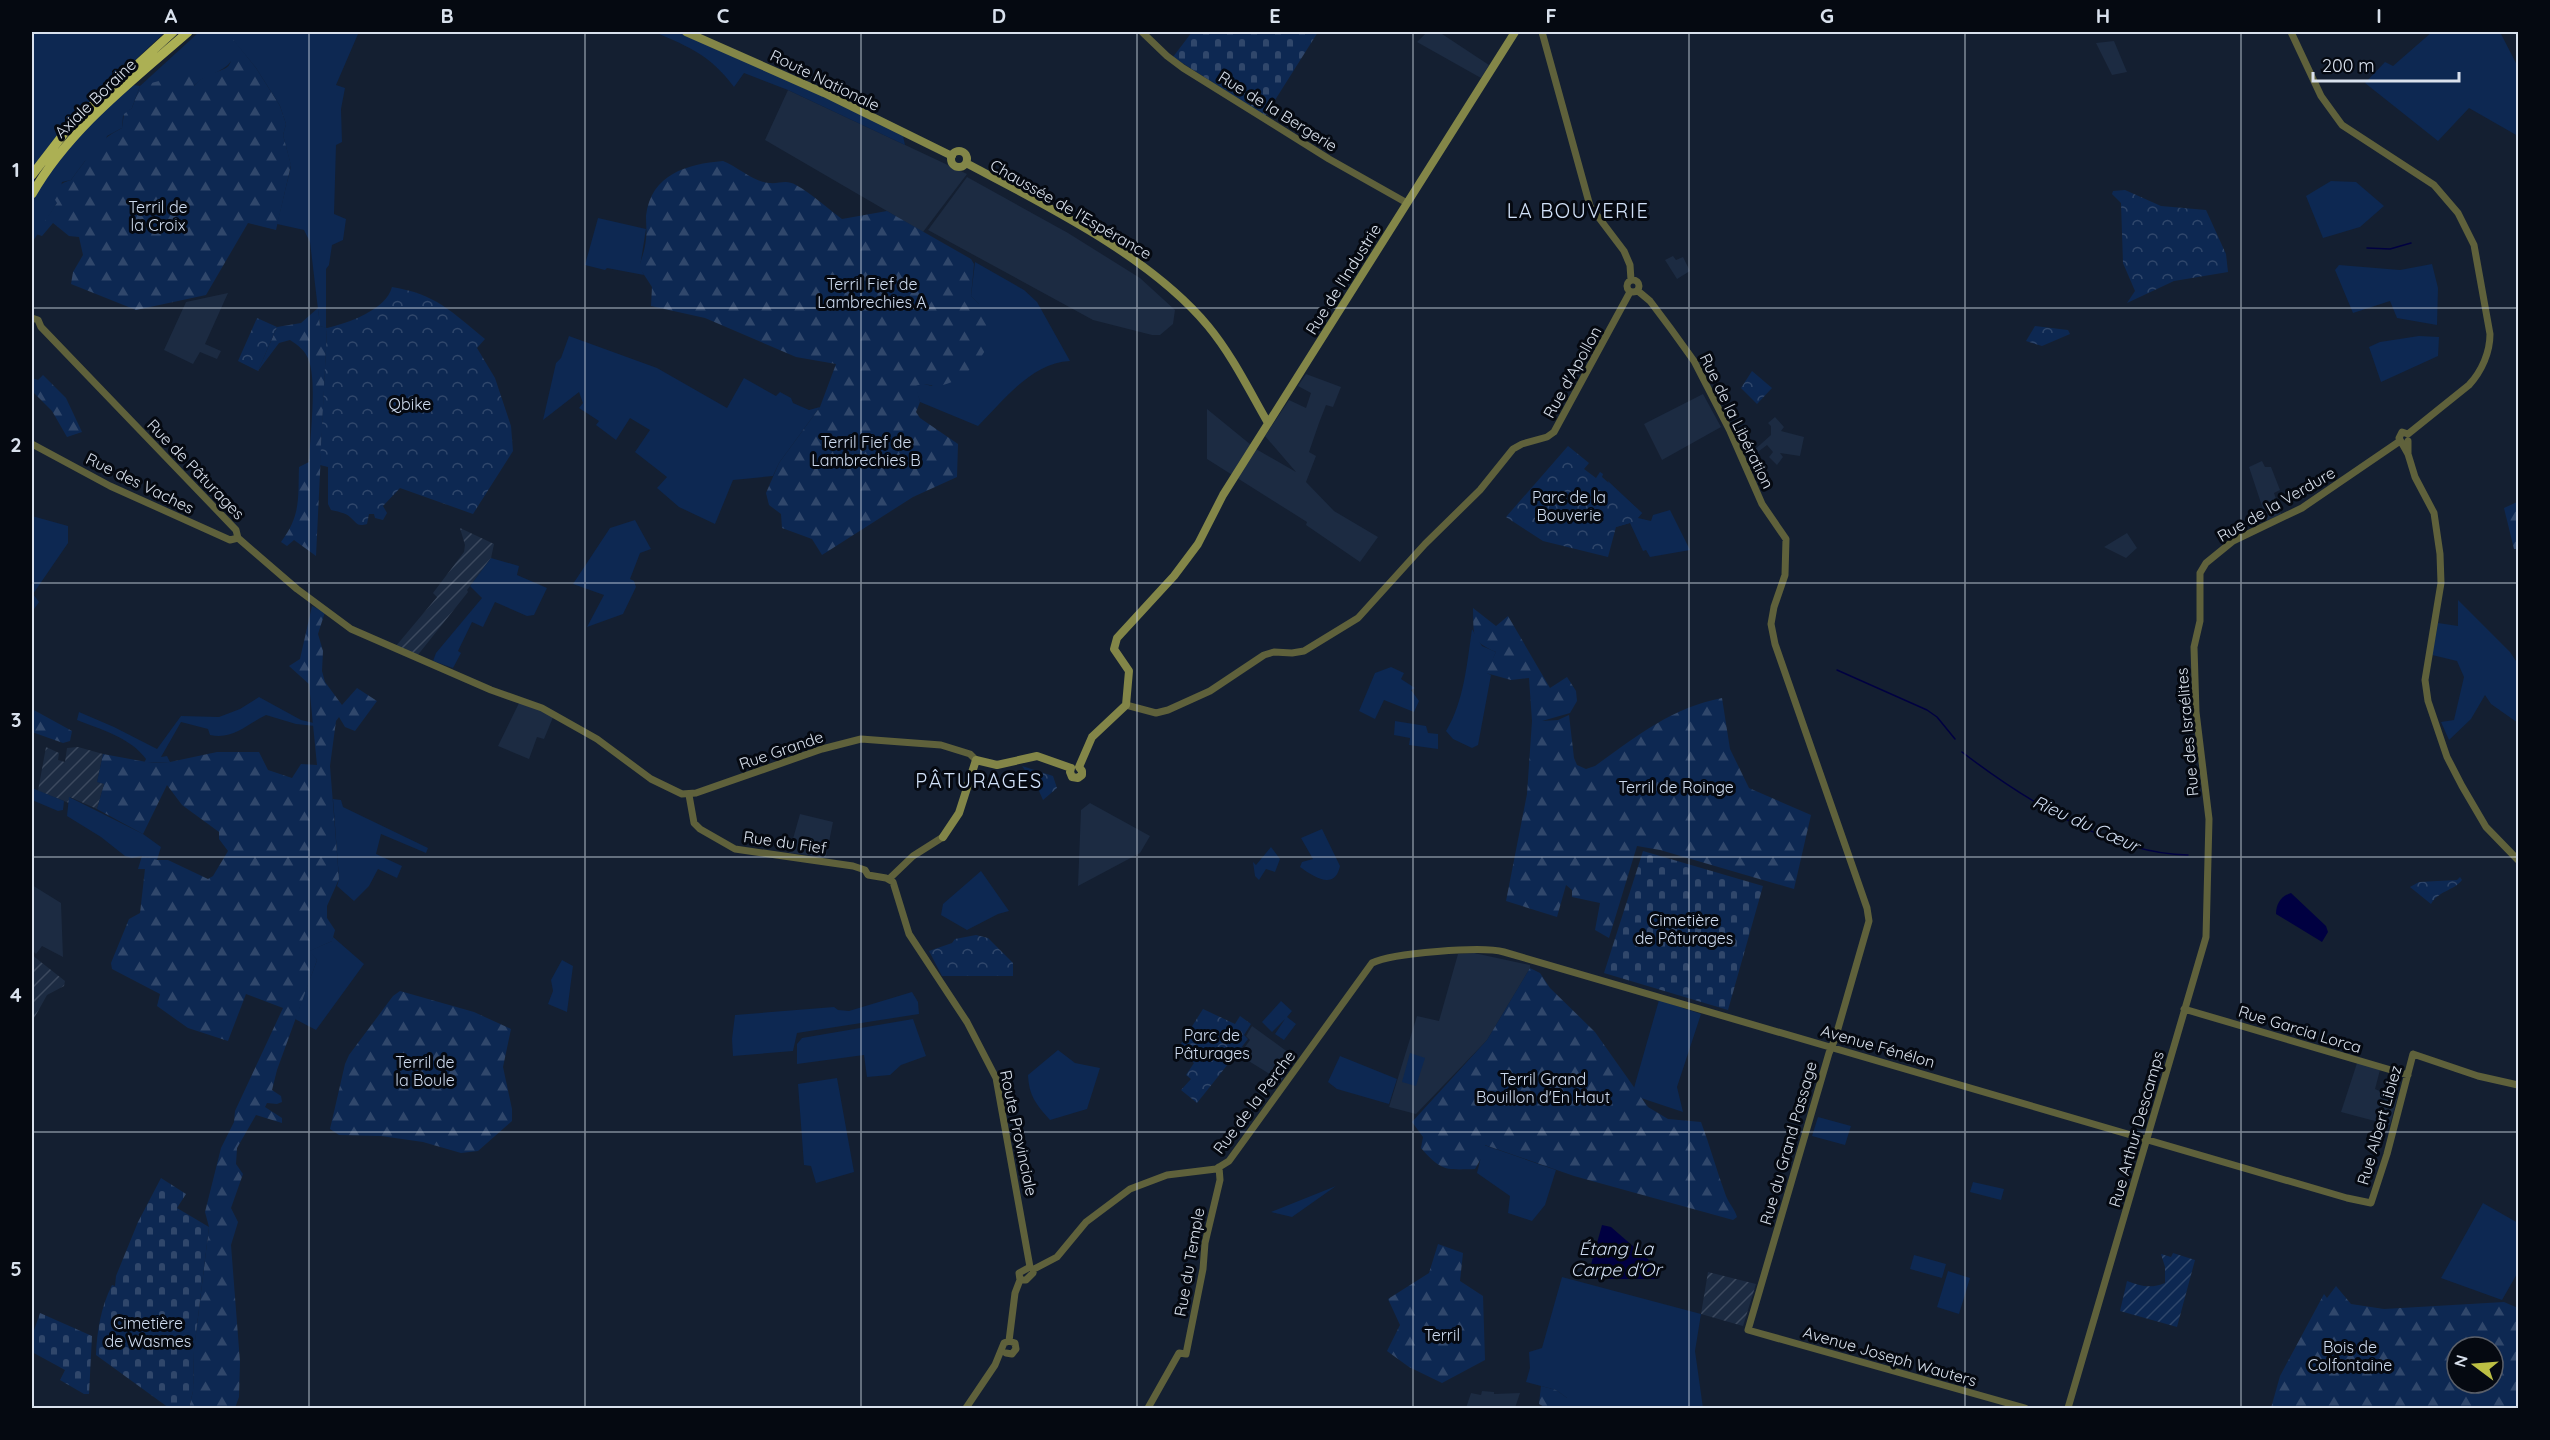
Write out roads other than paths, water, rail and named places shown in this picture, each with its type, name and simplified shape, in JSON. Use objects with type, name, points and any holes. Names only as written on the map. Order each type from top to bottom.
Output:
[{"type":"highway","name":"Axiale Boraine","points":[[32,175],[69,127],[173,32]]},
{"type":"highway","name":"Axiale Boraine","points":[[32,194],[51,164],[76,133],[188,32]]},
{"type":"main road","name":"Route Nationale","points":[[686,32],[814,88],[952,156],[957,152],[963,153],[967,156],[966,164]]},
{"type":"main road","name":"Rue de l'Industrie","points":[[1126,705],[1130,671],[1116,652],[1114,645],[1174,576],[1198,543],[1223,495],[1515,32]]},
{"type":"main road","name":"Chaussée de l'Espérance","points":[[966,164],[1041,204],[1121,251],[1155,275],[1206,324],[1224,348],[1268,423]]},
{"type":"main road","points":[[945,834],[959,813],[975,760],[995,765],[1037,756],[1075,767],[1095,732],[1126,705]]},
{"type":"street","name":"Rue de la Bergerie","points":[[1142,32],[1180,66],[1329,159],[1407,203]]},
{"type":"street","name":"Rue de la Libération","points":[[1542,32],[1590,206],[1624,251],[1629,262],[1631,280],[1639,283],[1634,291],[1650,301],[1694,361],[1733,437],[1762,504],[1786,538],[1785,575],[1774,607],[1771,624],[1773,631]]},
{"type":"street","name":"Rue de la Verdure","points":[[2200,573],[2206,562],[2233,541],[2302,508],[2405,439],[2478,375],[2490,344],[2474,245],[2458,213],[2434,185],[2342,125],[2321,96],[2291,32]]},
{"type":"street","name":"Rue d'Apollon","points":[[1126,705],[1156,713],[1168,710],[1210,691],[1266,654],[1277,651],[1295,653],[1308,649],[1362,615],[1519,445],[1545,438],[1554,432],[1634,291]]},
{"type":"street","name":"Rue de Pâturages","points":[[34,319],[236,530],[238,538],[344,625],[490,690],[542,708],[607,746],[643,775],[689,795]]},
{"type":"street","points":[[2405,439],[2415,477],[2434,514],[2442,570],[2425,689],[2447,757],[2462,786],[2486,827],[2518,860]]},
{"type":"street","name":"Rue des Vaches","points":[[32,444],[117,489],[230,540],[238,538]]},
{"type":"street","name":"Rue des Israélites","points":[[2200,573],[2199,621],[2194,647],[2196,712],[2209,819],[2208,853]]},
{"type":"street","name":"Rue du Grand Passage","points":[[1748,1330],[1869,921],[1868,908],[1779,657],[1773,631]]},
{"type":"street","name":"Rue Grande","points":[[689,795],[824,748],[862,739],[942,746],[970,754],[975,760]]},
{"type":"street","name":"Rue du Fief","points":[[689,795],[692,818],[700,830],[740,851],[848,865],[863,869],[868,875],[889,879]]},
{"type":"street","points":[[889,879],[913,856],[945,834]]},
{"type":"street","name":"Rue Arthur Descamps","points":[[2068,1408],[2206,937],[2208,853]]},
{"type":"street","name":"Route Provinciale","points":[[889,879],[894,884],[907,929],[978,1042],[996,1078],[1032,1268]]},
{"type":"street","name":"Avenue Fénélon","points":[[1375,961],[1451,950],[1495,949],[2371,1203]]},
{"type":"street","name":"Rue de la Perche","points":[[1009,1341],[1015,1293],[1020,1280],[1026,1280],[1033,1273],[1032,1268],[1058,1256],[1086,1222],[1128,1190],[1167,1175],[1219,1167],[1230,1160],[1375,961]]},
{"type":"street","name":"Rue Garcia Lorca","points":[[2184,1009],[2408,1075]]},
{"type":"street","name":"Rue Albert Libiez","points":[[2371,1203],[2387,1154],[2413,1054],[2472,1075],[2518,1085]]},
{"type":"street","name":"Rue du Temple","points":[[1148,1408],[1179,1353],[1186,1354],[1203,1269],[1205,1243],[1220,1180],[1219,1167]]},
{"type":"street","name":"Avenue Joseph Wauters","points":[[1748,1330],[2025,1408]]},
{"type":"street","points":[[966,1408],[1009,1341],[1014,1343],[1016,1348],[1014,1353],[1004,1351]]},
{"type":"water","points":[[2291,893],[2326,926],[2328,932],[2322,942],[2276,914],[2280,901]]},
{"type":"water","name":"Étang La Carpe d'Or","points":[[1602,1225],[1611,1227],[1657,1267],[1658,1279],[1587,1279]]},
{"type":"waterway","points":[[2367,248],[2390,249],[2411,243]]},
{"type":"waterway","name":"Rieu du Cœur","points":[[1837,670],[1927,710],[1937,717],[1955,739]]},
{"type":"waterway","name":"Rieu du Cœur","points":[[1962,752],[2039,805],[2098,834],[2128,845],[2158,852],[2188,855]]},
{"type":"district","name":"LA BOUVERIE","points":[[1578,211]]},
{"type":"district","name":"PÂTURAGES","points":[[979,781]]},
{"type":"park label","name":"Terril de la Croix","points":[[158,216]]},
{"type":"park label","name":"Terril Fief de Lambrechies A","points":[[872,293]]},
{"type":"park label","name":"Qbike","points":[[410,404]]},
{"type":"park label","name":"Terril Fief de Lambrechies B","points":[[866,451]]},
{"type":"park label","name":"Parc de la Bouverie","points":[[1569,506]]},
{"type":"park label","name":"Terril de Roinge","points":[[1676,787]]},
{"type":"park label","name":"Cimetière de Pâturages","points":[[1684,929]]},
{"type":"park label","name":"Parc de Pâturages","points":[[1212,1044]]},
{"type":"park label","name":"Terril de la Boule","points":[[425,1071]]},
{"type":"park label","name":"Terril Grand Bouillon d'En Haut","points":[[1543,1088]]},
{"type":"park label","name":"Cimetière de Wasmes","points":[[148,1332]]},
{"type":"park label","name":"Terril","points":[[1442,1335]]},
{"type":"park label","name":"Bois de Colfontaine","points":[[2350,1356]]}]
